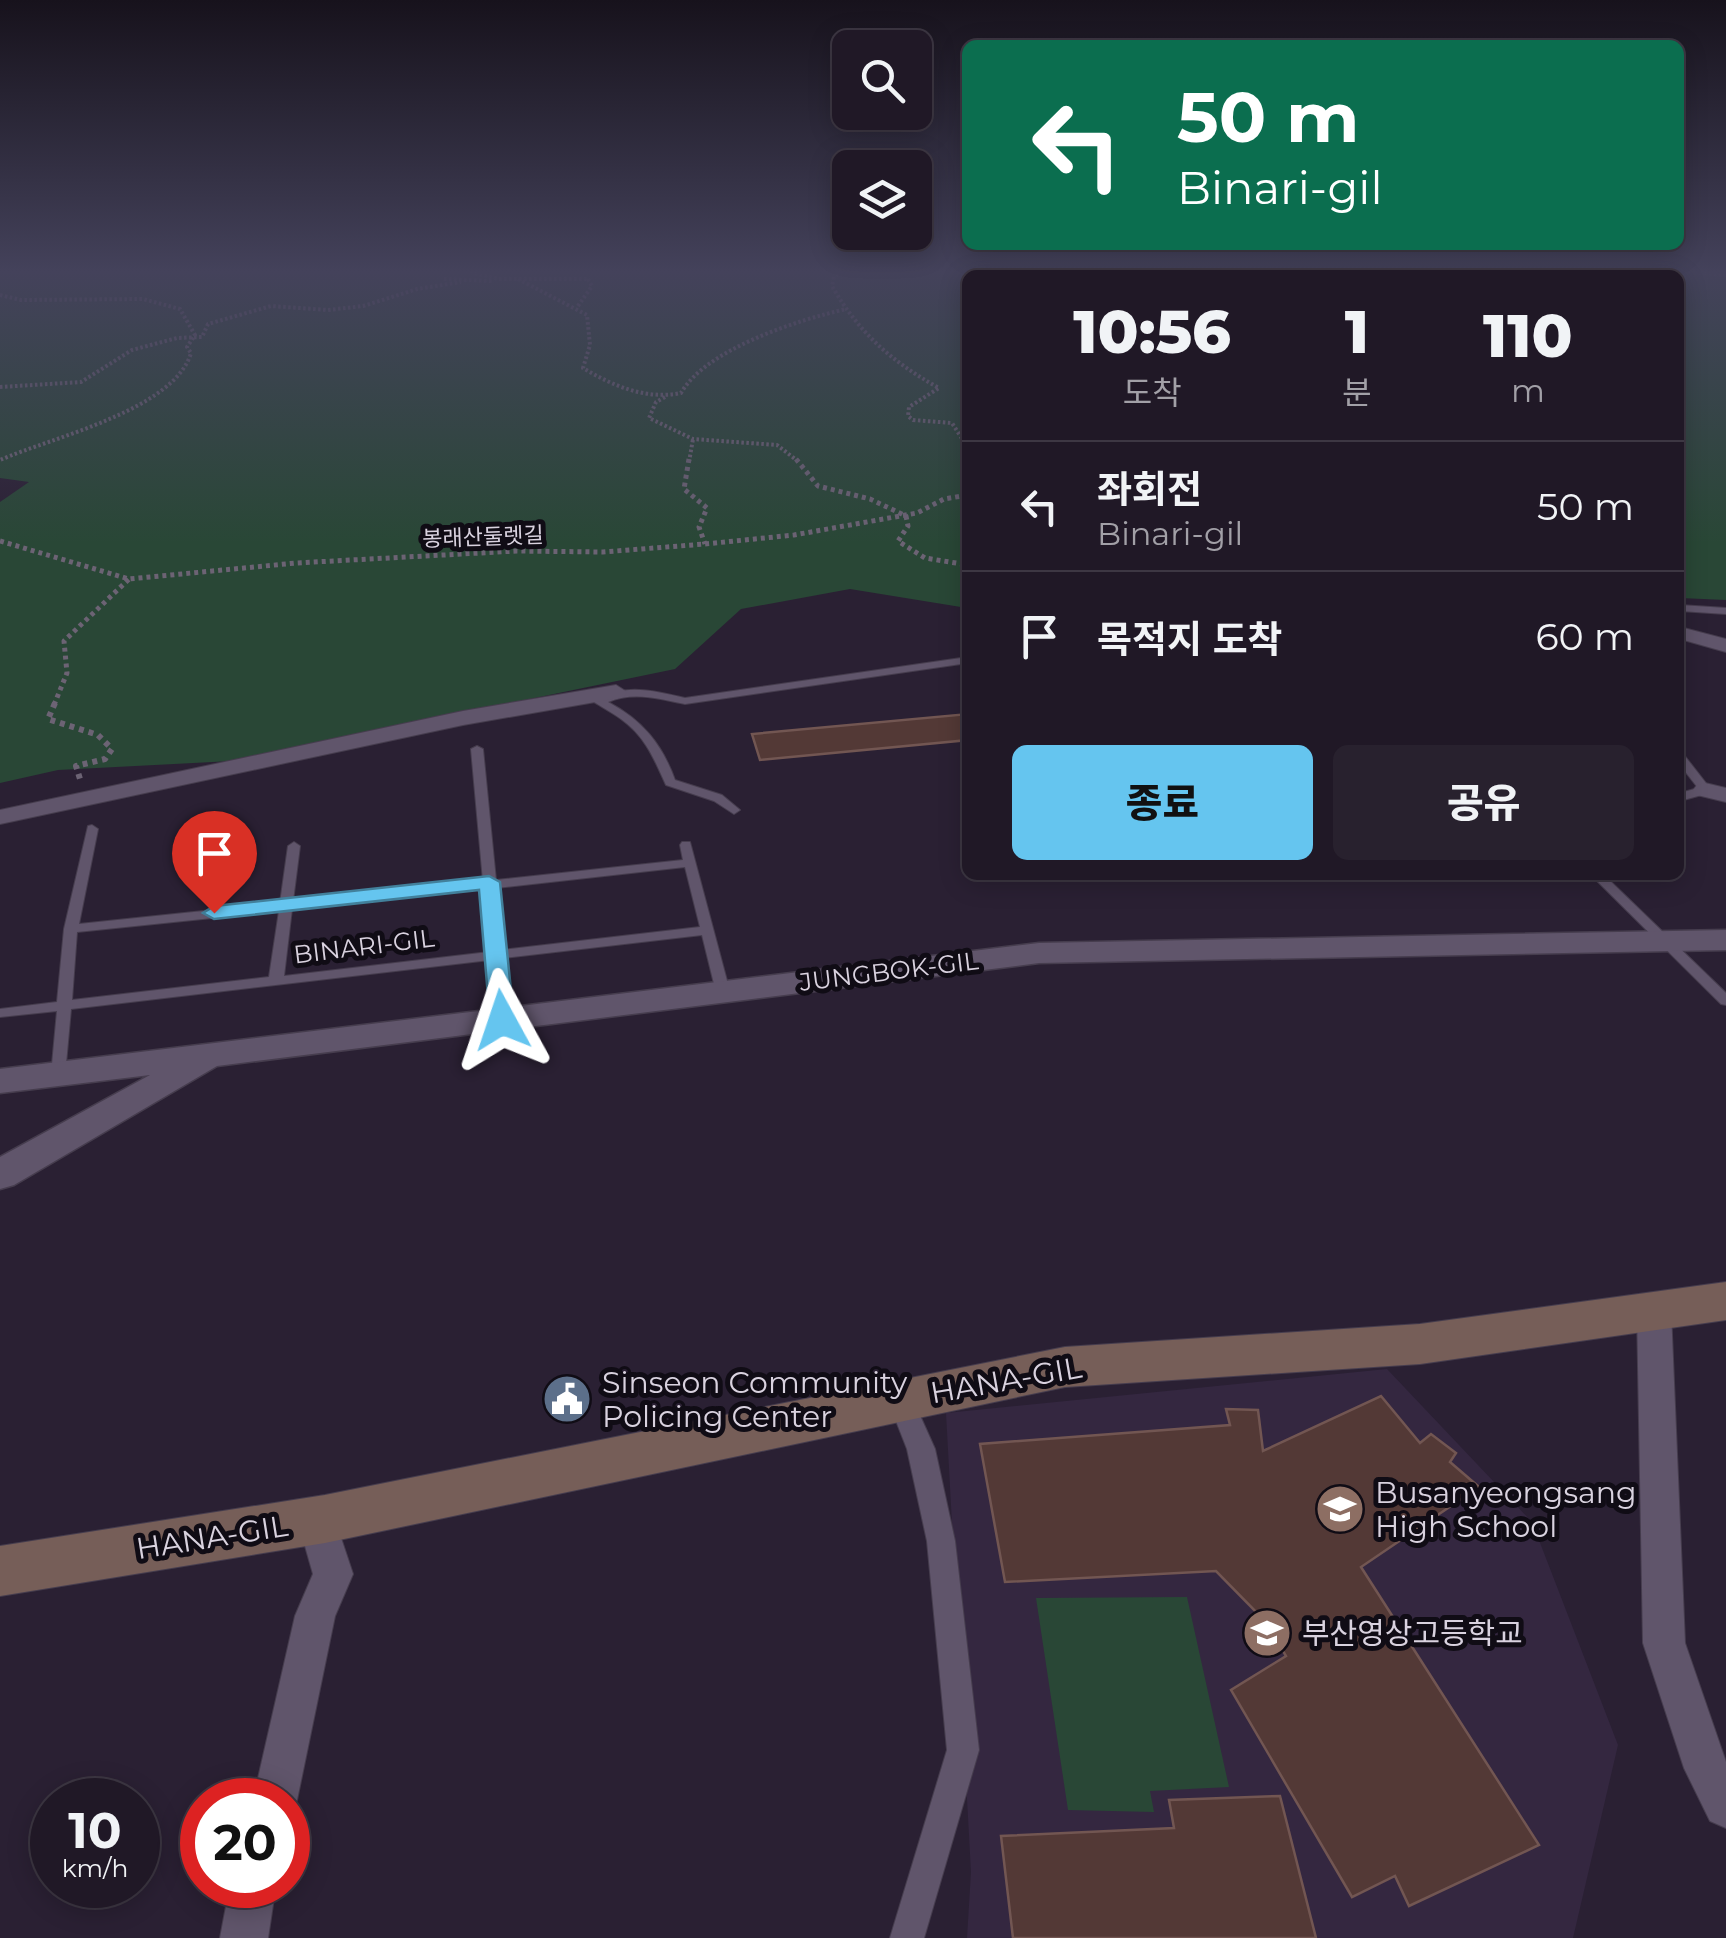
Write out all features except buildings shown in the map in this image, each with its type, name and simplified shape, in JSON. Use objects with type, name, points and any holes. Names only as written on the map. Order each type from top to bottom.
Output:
[{"type":"main road","name":"HANA-GIL","points":[[0,1572],[325,1520],[900,1398],[1066,1367],[1420,1344],[1726,1301]]},
{"type":"street","points":[[1684,634],[1726,646]]},
{"type":"street","points":[[0,817],[464,718],[616,692]]},
{"type":"street","name":"JUNGBOK-GIL","points":[[0,1082],[1039,953],[1726,940]]},
{"type":"street","points":[[0,1175],[214,1055]]},
{"type":"street","points":[[1654,1311],[1664,1643],[1706,1768],[1726,1806]]},
{"type":"street","points":[[900,1398],[921,1450],[940,1541],[963,1750],[907,1938]]},
{"type":"street","points":[[281,1778],[315,1616],[332,1574],[320,1532],[325,1520]]},
{"type":"street","points":[[244,1938],[249,1908]]},
{"type":"lane","points":[[1684,608],[1726,612]]},
{"type":"lane","points":[[734,810],[718,798],[670,782],[661,752],[630,718],[600,702],[616,692],[641,692],[685,701],[962,661]]},
{"type":"lane","points":[[477,749],[502,1020]]},
{"type":"lane","points":[[1684,761],[1715,792]]},
{"type":"lane","points":[[1684,796],[1715,792]]},
{"type":"lane","points":[[58,1074],[71,929],[92,829]]},
{"type":"lane","points":[[686,844],[723,992]]},
{"type":"lane","points":[[276,980],[294,846]]},
{"type":"lane","name":"BINARI-GIL","points":[[71,929],[691,863]]},
{"type":"lane","points":[[1602,880],[1726,1001]]},
{"type":"lane","name":"BINARI-GIL","points":[[0,1013],[708,930]]},
{"type":"path","points":[[0,387],[81,382],[114,361]]},
{"type":"path","points":[[0,460],[45,440],[86,432],[122,410],[158,397],[164,386],[186,373],[189,361]]},
{"type":"path","points":[[586,361],[584,368],[626,388],[665,396],[681,393],[691,376],[715,361]]},
{"type":"path","points":[[898,361],[939,388],[909,406],[910,418],[952,422],[962,438]]},
{"type":"path","points":[[665,396],[656,402],[648,418],[693,440],[777,445],[803,465],[818,486],[870,499],[904,515],[908,526],[898,541],[925,558],[962,564]]},
{"type":"path","points":[[693,440],[684,489],[707,508],[698,527],[705,544]]},
{"type":"path","name":"봉래산둘렛길","points":[[0,541],[129,579],[296,563],[517,551],[603,552],[705,544],[794,535],[904,515],[962,496]]},
{"type":"path","points":[[85,800],[76,766],[105,759],[112,748],[98,735],[48,719],[68,673],[64,641],[129,579]]},
{"type":"shaded area","name":"부산영상고등학교","points":[[1387,1369],[1532,1522],[1618,1745],[1573,1938],[967,1938],[971,1872],[946,1413]]},
{"type":"green space","points":[[0,361],[962,361],[962,607],[850,589],[741,609],[675,669],[491,707],[290,758],[58,770],[0,783],[0,502],[29,482],[0,478]]},
{"type":"green space","points":[[1684,361],[1726,361],[1726,600],[1684,598]]},
{"type":"green space","points":[[1187,1597],[1229,1787],[1150,1791],[1154,1812],[1068,1810],[1036,1598]]},
{"type":"place","name":"Sinseon Community Policing Center","points":[[567,1399]]},
{"type":"place","name":"Busanyeongsang High School","points":[[1340,1509]]},
{"type":"place","name":"부산영상고등학교","points":[[1267,1633]]},
{"type":"route","points":[[214,913],[489,882],[502,1020]]}]
